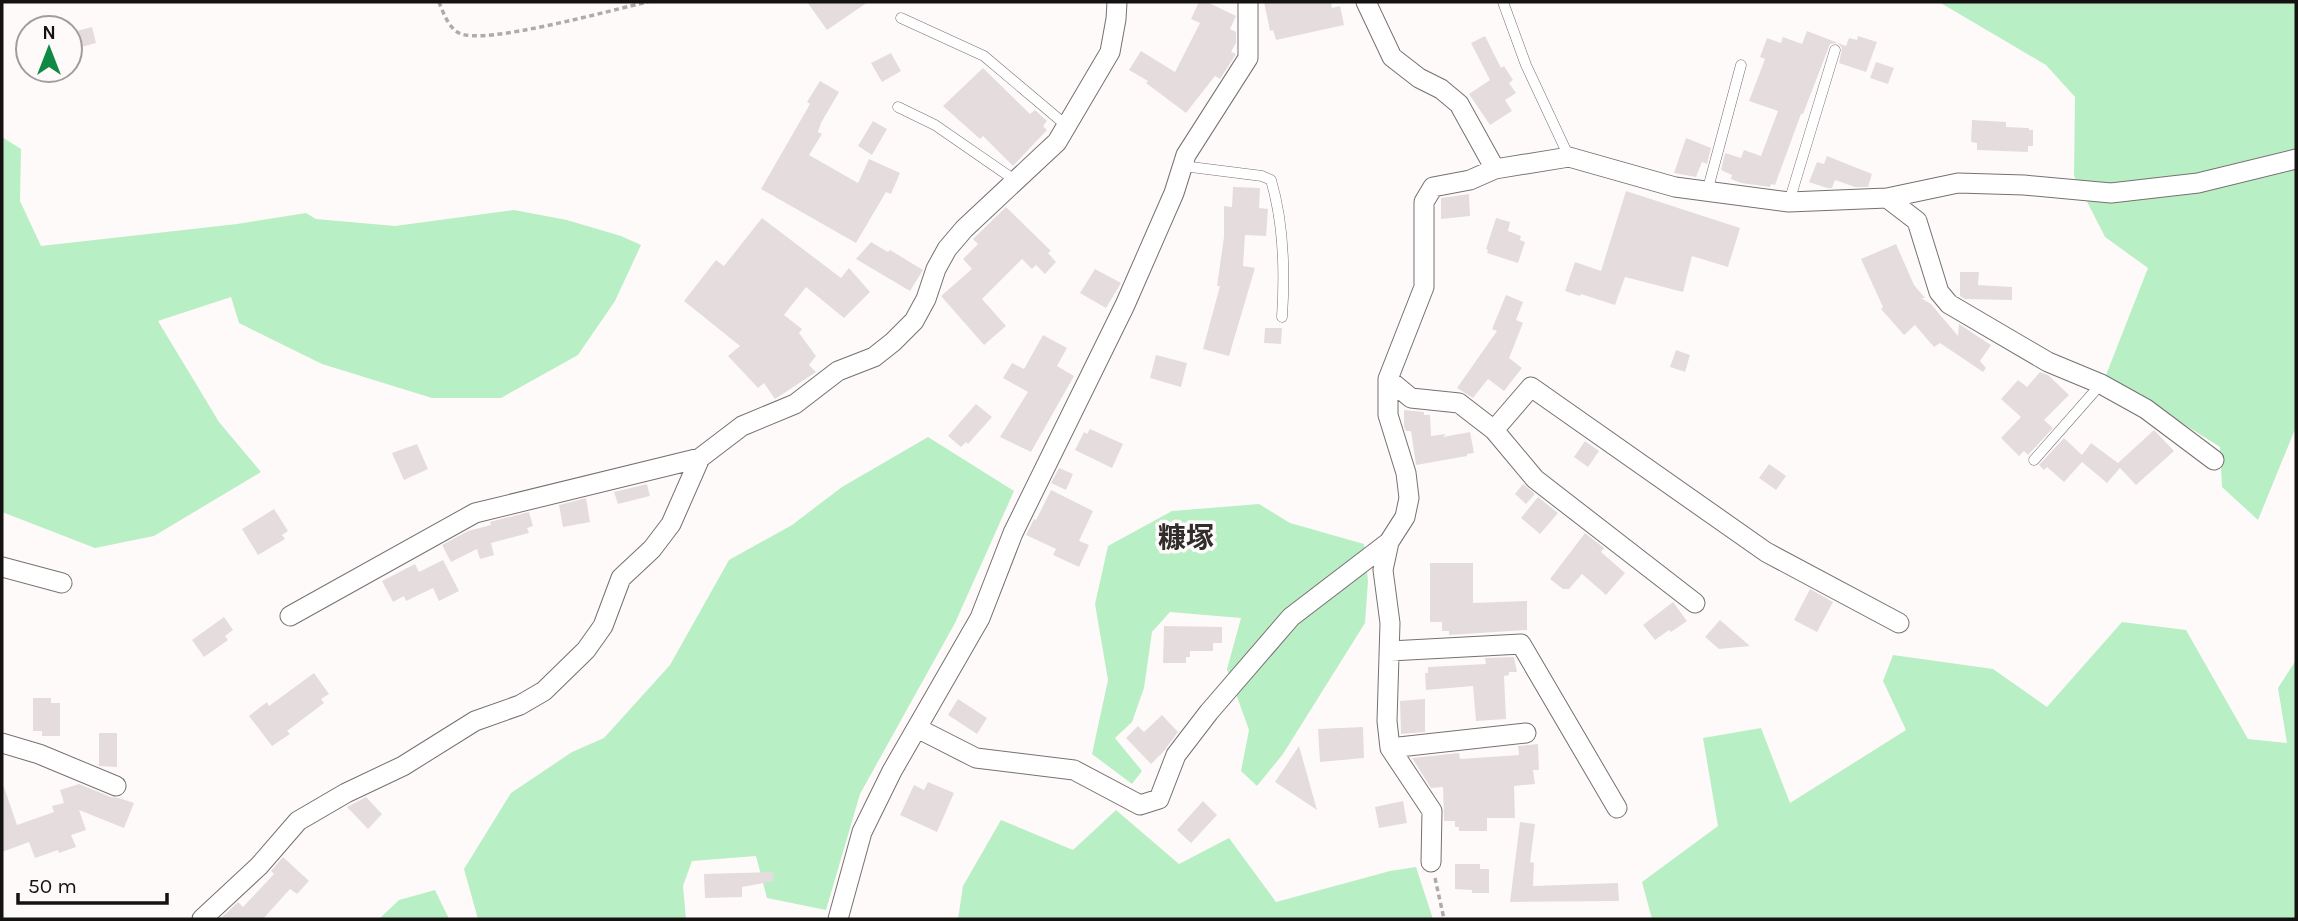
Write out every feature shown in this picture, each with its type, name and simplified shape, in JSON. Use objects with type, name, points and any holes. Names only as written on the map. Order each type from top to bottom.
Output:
[{"type":"street","points":[[290,616],[475,513],[701,458],[742,426],[795,404],[838,371],[874,357],[914,321],[926,299],[936,269],[947,249],[964,229],[1057,142],[1110,52],[1117,2]]},
{"type":"street","points":[[838,919],[862,832],[892,771],[980,618],[1013,533],[1125,305],[1174,194],[1186,155],[1248,58],[1248,2]]},
{"type":"street","points":[[1366,2],[1392,57],[1459,104],[1494,169]]},
{"type":"street","points":[[1431,862],[1432,811],[1390,748],[1387,721],[1390,623],[1382,570],[1389,542],[1405,517],[1409,498],[1406,473],[1388,415],[1388,379],[1424,286],[1424,202],[1433,187],[1469,180],[1494,169],[1569,157],[1675,187],[1788,202],[1887,198],[1958,183],[2024,185],[2111,193],[2198,183],[2296,159]]},
{"type":"street","points":[[1887,198],[1917,221],[1939,292],[1949,304],[2048,362],[2101,384],[2146,409],[2214,460]]},
{"type":"street","points":[[1388,379],[1411,398],[1459,403],[1494,430],[1535,479],[1695,603]]},
{"type":"street","points":[[1494,430],[1531,387],[1766,552],[1899,623]]},
{"type":"street","points":[[202,919],[259,866],[298,821],[346,793],[403,766],[475,721],[520,705],[544,691],[586,650],[603,626],[621,578],[652,549],[671,524],[701,458]]},
{"type":"street","points":[[917,728],[976,758],[1074,770],[1140,805],[1158,799],[1176,755],[1290,617],[1389,542]]},
{"type":"street","points":[[2,567],[62,583]]},
{"type":"street","points":[[1390,651],[1521,644],[1617,808]]},
{"type":"street","points":[[1390,748],[1526,733]]},
{"type":"street","points":[[2,743],[39,754],[116,786]]},
{"type":"lane","points":[[1503,2],[1526,65],[1569,157]]},
{"type":"lane","points":[[901,18],[984,56],[1066,126]]},
{"type":"lane","points":[[1788,202],[1835,50]]},
{"type":"lane","points":[[1707,192],[1741,65]]},
{"type":"lane","points":[[898,107],[935,125],[1016,181]]},
{"type":"lane","points":[[1182,166],[1262,176],[1271,180],[1281,234],[1285,278],[1282,317]]},
{"type":"lane","points":[[2034,460],[2101,384]]},
{"type":"path","points":[[439,2],[445,18],[457,33],[478,37],[504,34],[648,2]]},
{"type":"path","points":[[1431,862],[1444,919]]},
{"type":"green space","points":[[1939,2],[2296,2],[2296,427],[2258,520],[2222,487],[2220,447],[2106,375],[2148,268],[2105,237],[2074,176],[2075,97],[2046,65]]},
{"type":"green space","points":[[2,137],[21,149],[20,201],[41,246],[237,224],[306,213],[316,219],[395,226],[514,210],[567,220],[621,236],[641,245],[615,301],[578,355],[501,398],[432,398],[322,364],[239,323],[231,297],[158,321],[219,422],[261,472],[154,536],[95,548],[2,512]]},
{"type":"green space","points":[[928,437],[1014,491],[955,623],[860,794],[826,910],[767,898],[756,856],[692,861],[683,886],[686,919],[478,919],[464,869],[511,793],[572,752],[604,738],[670,665],[729,560],[792,525],[842,487]]},
{"type":"green space","points":[[1259,504],[1290,523],[1364,544],[1368,581],[1365,623],[1283,754],[1257,786],[1241,771],[1249,730],[1227,669],[1241,618],[1170,612],[1152,632],[1144,688],[1132,722],[1115,738],[1142,771],[1132,784],[1092,754],[1108,680],[1095,604],[1108,546],[1172,511]]},
{"type":"green space","points":[[2122,622],[2186,630],[2248,739],[2287,743],[2278,688],[2296,660],[2296,919],[1652,919],[1642,882],[1718,826],[1703,738],[1761,728],[1790,803],[1906,730],[1883,681],[1893,655],[1993,669],[2047,707]]},
{"type":"green space","points":[[1116,810],[1179,864],[1229,838],[1276,902],[1390,871],[1416,867],[1433,919],[958,919],[963,886],[1001,820],[1073,850]]},
{"type":"green space","points":[[435,890],[449,919],[379,919],[399,900]]},
{"type":"building","points":[[807,2],[868,2],[827,30]]},
{"type":"building","points":[[1199,2],[1207,2],[1236,16],[1230,29],[1236,32],[1236,43],[1231,52],[1236,54],[1220,79],[1215,76],[1186,113],[1146,83],[1148,81],[1129,70],[1141,51],[1175,72],[1200,23],[1191,19]]},
{"type":"building","points":[[1264,2],[1331,2],[1332,8],[1340,6],[1344,25],[1276,40],[1273,30],[1270,31]]},
{"type":"building","points":[[92,27],[96,43],[84,46],[84,29]]},
{"type":"building","points":[[1807,31],[1846,46],[1849,38],[1857,40],[1858,36],[1877,42],[1866,72],[1839,63],[1842,48],[1838,43],[1830,44],[1775,185],[1771,184],[1770,187],[1731,179],[1732,175],[1721,170],[1725,153],[1741,158],[1744,150],[1761,156],[1778,111],[1749,101],[1765,59],[1760,57],[1767,38],[1781,43],[1783,37],[1802,44]]},
{"type":"building","points":[[1485,36],[1501,68],[1504,66],[1513,80],[1509,83],[1516,93],[1505,100],[1512,111],[1490,125],[1469,94],[1490,80],[1471,43]]},
{"type":"building","points":[[891,53],[901,71],[882,82],[871,63]]},
{"type":"building","points":[[1876,62],[1894,68],[1888,84],[1870,78]]},
{"type":"building","points":[[983,68],[1030,114],[1035,110],[1047,121],[1043,126],[1047,130],[1013,166],[983,136],[980,139],[943,106]]},
{"type":"building","points":[[820,81],[839,92],[821,123],[818,132],[822,134],[809,155],[858,183],[869,159],[900,173],[891,194],[886,192],[856,243],[761,189],[810,104],[807,102]]},
{"type":"building","points":[[1972,120],[2006,122],[2006,127],[2029,128],[2033,130],[2033,146],[2028,146],[2028,152],[1977,150],[1977,143],[1971,142]]},
{"type":"building","points":[[873,121],[887,129],[872,155],[858,146]]},
{"type":"building","points":[[1686,138],[1711,148],[1707,164],[1702,162],[1696,177],[1674,173]]},
{"type":"building","points":[[1827,156],[1872,174],[1868,187],[1855,187],[1835,180],[1832,188],[1827,188],[1809,182],[1817,162],[1824,164]]},
{"type":"building","points":[[1233,187],[1260,188],[1259,208],[1268,209],[1266,236],[1245,235],[1243,266],[1255,268],[1229,356],[1203,349],[1220,286],[1217,286],[1224,237],[1224,206],[1232,207]]},
{"type":"building","points":[[1626,191],[1740,228],[1728,267],[1692,256],[1683,292],[1625,277],[1615,305],[1565,291],[1575,262],[1601,271]]},
{"type":"building","points":[[1469,194],[1470,216],[1441,219],[1441,198]]},
{"type":"building","points":[[1006,207],[1051,251],[1048,253],[1056,262],[1045,274],[1036,265],[1032,269],[1022,259],[982,299],[1006,326],[984,345],[941,296],[972,269],[963,259],[978,244],[973,239]]},
{"type":"building","points":[[762,218],[841,278],[849,268],[870,292],[844,318],[806,287],[784,315],[802,329],[799,333],[816,356],[809,365],[816,372],[775,399],[764,383],[758,388],[728,356],[740,346],[684,301],[716,260],[724,266]]},
{"type":"building","points":[[1496,218],[1510,222],[1508,231],[1521,236],[1520,240],[1525,242],[1518,263],[1487,253]]},
{"type":"building","points":[[871,242],[923,270],[910,291],[856,259]]},
{"type":"building","points":[[1896,244],[1914,285],[1925,298],[1921,298],[1931,304],[1958,336],[1959,324],[1991,345],[1980,361],[1986,368],[1983,372],[1940,343],[1934,347],[1915,325],[1904,335],[1881,309],[1883,307],[1861,259]]},
{"type":"building","points":[[1095,269],[1121,283],[1106,308],[1080,293]]},
{"type":"building","points":[[1960,272],[1979,272],[1978,285],[2012,287],[2012,300],[1965,299],[1960,296]]},
{"type":"building","points":[[1506,295],[1523,302],[1516,320],[1523,323],[1509,358],[1522,368],[1504,391],[1488,379],[1473,398],[1457,388],[1497,331],[1492,329]]},
{"type":"building","points":[[1265,328],[1282,328],[1281,344],[1264,343]]},
{"type":"building","points":[[1043,335],[1067,348],[1057,366],[1074,376],[1031,452],[1000,437],[1028,392],[1003,378],[1012,363],[1024,369]]},
{"type":"building","points":[[1676,350],[1690,355],[1685,372],[1670,367]]},
{"type":"building","points":[[1156,355],[1187,363],[1181,387],[1150,378]]},
{"type":"building","points":[[2040,372],[2048,375],[2069,395],[2044,420],[2053,428],[2028,455],[2024,451],[2019,456],[2001,438],[2021,417],[2001,399],[2018,380],[2027,387]]},
{"type":"building","points":[[976,404],[992,417],[968,444],[966,442],[961,447],[948,436]]},
{"type":"building","points":[[1404,410],[1430,415],[1431,436],[1446,434],[1443,437],[1470,432],[1474,453],[1416,465],[1411,431],[1406,431],[1404,427]]},
{"type":"building","points":[[1090,429],[1123,444],[1112,468],[1075,450],[1084,432],[1087,434]]},
{"type":"building","points":[[2154,430],[2174,451],[2136,485],[2120,468],[2107,483],[2082,462],[2064,482],[2047,467],[2044,470],[2039,465],[2064,438],[2082,455],[2091,443],[2118,463]]},
{"type":"building","points":[[1585,441],[1599,451],[1588,467],[1574,457]]},
{"type":"building","points":[[417,444],[428,469],[404,480],[392,453]]},
{"type":"building","points":[[1769,464],[1786,476],[1776,490],[1759,478]]},
{"type":"building","points":[[1059,468],[1073,474],[1066,490],[1051,483]]},
{"type":"building","points":[[647,484],[650,496],[618,504],[614,492]]},
{"type":"building","points":[[1523,484],[1535,494],[1526,504],[1515,494]]},
{"type":"building","points":[[1051,490],[1093,511],[1079,541],[1089,545],[1079,567],[1053,555],[1056,549],[1026,535]]},
{"type":"building","points":[[1538,497],[1558,513],[1540,534],[1521,518]]},
{"type":"building","points":[[586,498],[590,522],[563,527],[559,505]]},
{"type":"building","points":[[274,509],[288,531],[282,535],[285,539],[258,555],[242,529]]},
{"type":"building","points":[[529,512],[533,526],[527,528],[529,533],[491,543],[494,555],[480,559],[477,549],[451,562],[442,545],[468,531],[491,525],[490,522]]},
{"type":"building","points":[[1585,533],[1604,548],[1601,552],[1625,573],[1606,595],[1582,574],[1569,589],[1563,589],[1550,579]]},
{"type":"building","points":[[443,560],[459,591],[439,601],[433,588],[406,601],[404,596],[393,602],[382,581],[415,564],[419,572]]},
{"type":"building","points":[[1430,563],[1473,563],[1473,603],[1527,601],[1527,630],[1449,635],[1449,631],[1442,631],[1442,622],[1430,622]]},
{"type":"building","points":[[1810,589],[1833,602],[1817,632],[1794,620]]},
{"type":"building","points":[[1673,602],[1687,621],[1655,640],[1643,625]]},
{"type":"building","points":[[224,617],[233,630],[225,636],[228,640],[204,657],[192,640]]},
{"type":"building","points":[[1720,620],[1750,646],[1719,649],[1705,637]]},
{"type":"building","points":[[1164,626],[1222,627],[1222,643],[1213,643],[1213,651],[1190,651],[1186,663],[1163,663]]},
{"type":"building","points":[[1514,657],[1517,672],[1509,672],[1509,675],[1504,676],[1506,719],[1476,721],[1473,686],[1426,690],[1425,673],[1428,673],[1428,667],[1486,664],[1485,658]]},
{"type":"building","points":[[314,673],[329,694],[321,699],[324,703],[287,731],[290,734],[272,746],[249,716],[267,702],[269,706]]},
{"type":"building","points":[[33,698],[51,698],[51,703],[60,703],[60,736],[42,736],[42,731],[33,731]]},
{"type":"building","points":[[958,699],[987,718],[977,734],[948,715]]},
{"type":"building","points":[[1425,699],[1425,732],[1401,734],[1400,701]]},
{"type":"building","points":[[1162,715],[1178,732],[1151,764],[1126,738],[1138,726],[1144,732]]},
{"type":"building","points":[[1363,727],[1364,758],[1320,762],[1318,729]]},
{"type":"building","points":[[99,733],[117,733],[117,767],[99,766]]},
{"type":"building","points":[[1538,744],[1539,770],[1533,770],[1535,784],[1514,786],[1515,818],[1487,818],[1487,831],[1459,831],[1459,827],[1455,827],[1455,821],[1444,821],[1443,787],[1431,788],[1412,758],[1459,753],[1460,759],[1519,755],[1518,746]]},
{"type":"building","points":[[1299,746],[1317,810],[1275,782]]},
{"type":"building","points":[[928,782],[954,793],[937,832],[900,815],[914,785],[924,790]]},
{"type":"building","points":[[79,784],[134,803],[124,828],[79,810],[86,830],[71,835],[76,847],[35,858],[29,842],[2,852],[2,788],[4,787],[17,825],[54,812],[52,806],[64,803],[60,790]]},
{"type":"building","points":[[366,797],[382,814],[368,829],[347,807]]},
{"type":"building","points":[[1203,801],[1217,815],[1191,843],[1177,830]]},
{"type":"building","points":[[1403,801],[1407,823],[1379,828],[1375,807]]},
{"type":"building","points":[[1520,822],[1535,824],[1530,862],[1534,863],[1533,886],[1618,883],[1619,901],[1510,902]]},
{"type":"building","points":[[283,857],[309,881],[297,894],[290,889],[263,919],[220,919],[238,902],[243,907],[274,874],[271,871]]},
{"type":"building","points":[[1455,864],[1480,864],[1480,869],[1489,869],[1489,893],[1455,889]]},
{"type":"building","points":[[773,872],[774,881],[742,887],[742,897],[705,898],[704,874]]},
{"type":"district","name":"糠塚","points":[[1186,537]]}]
